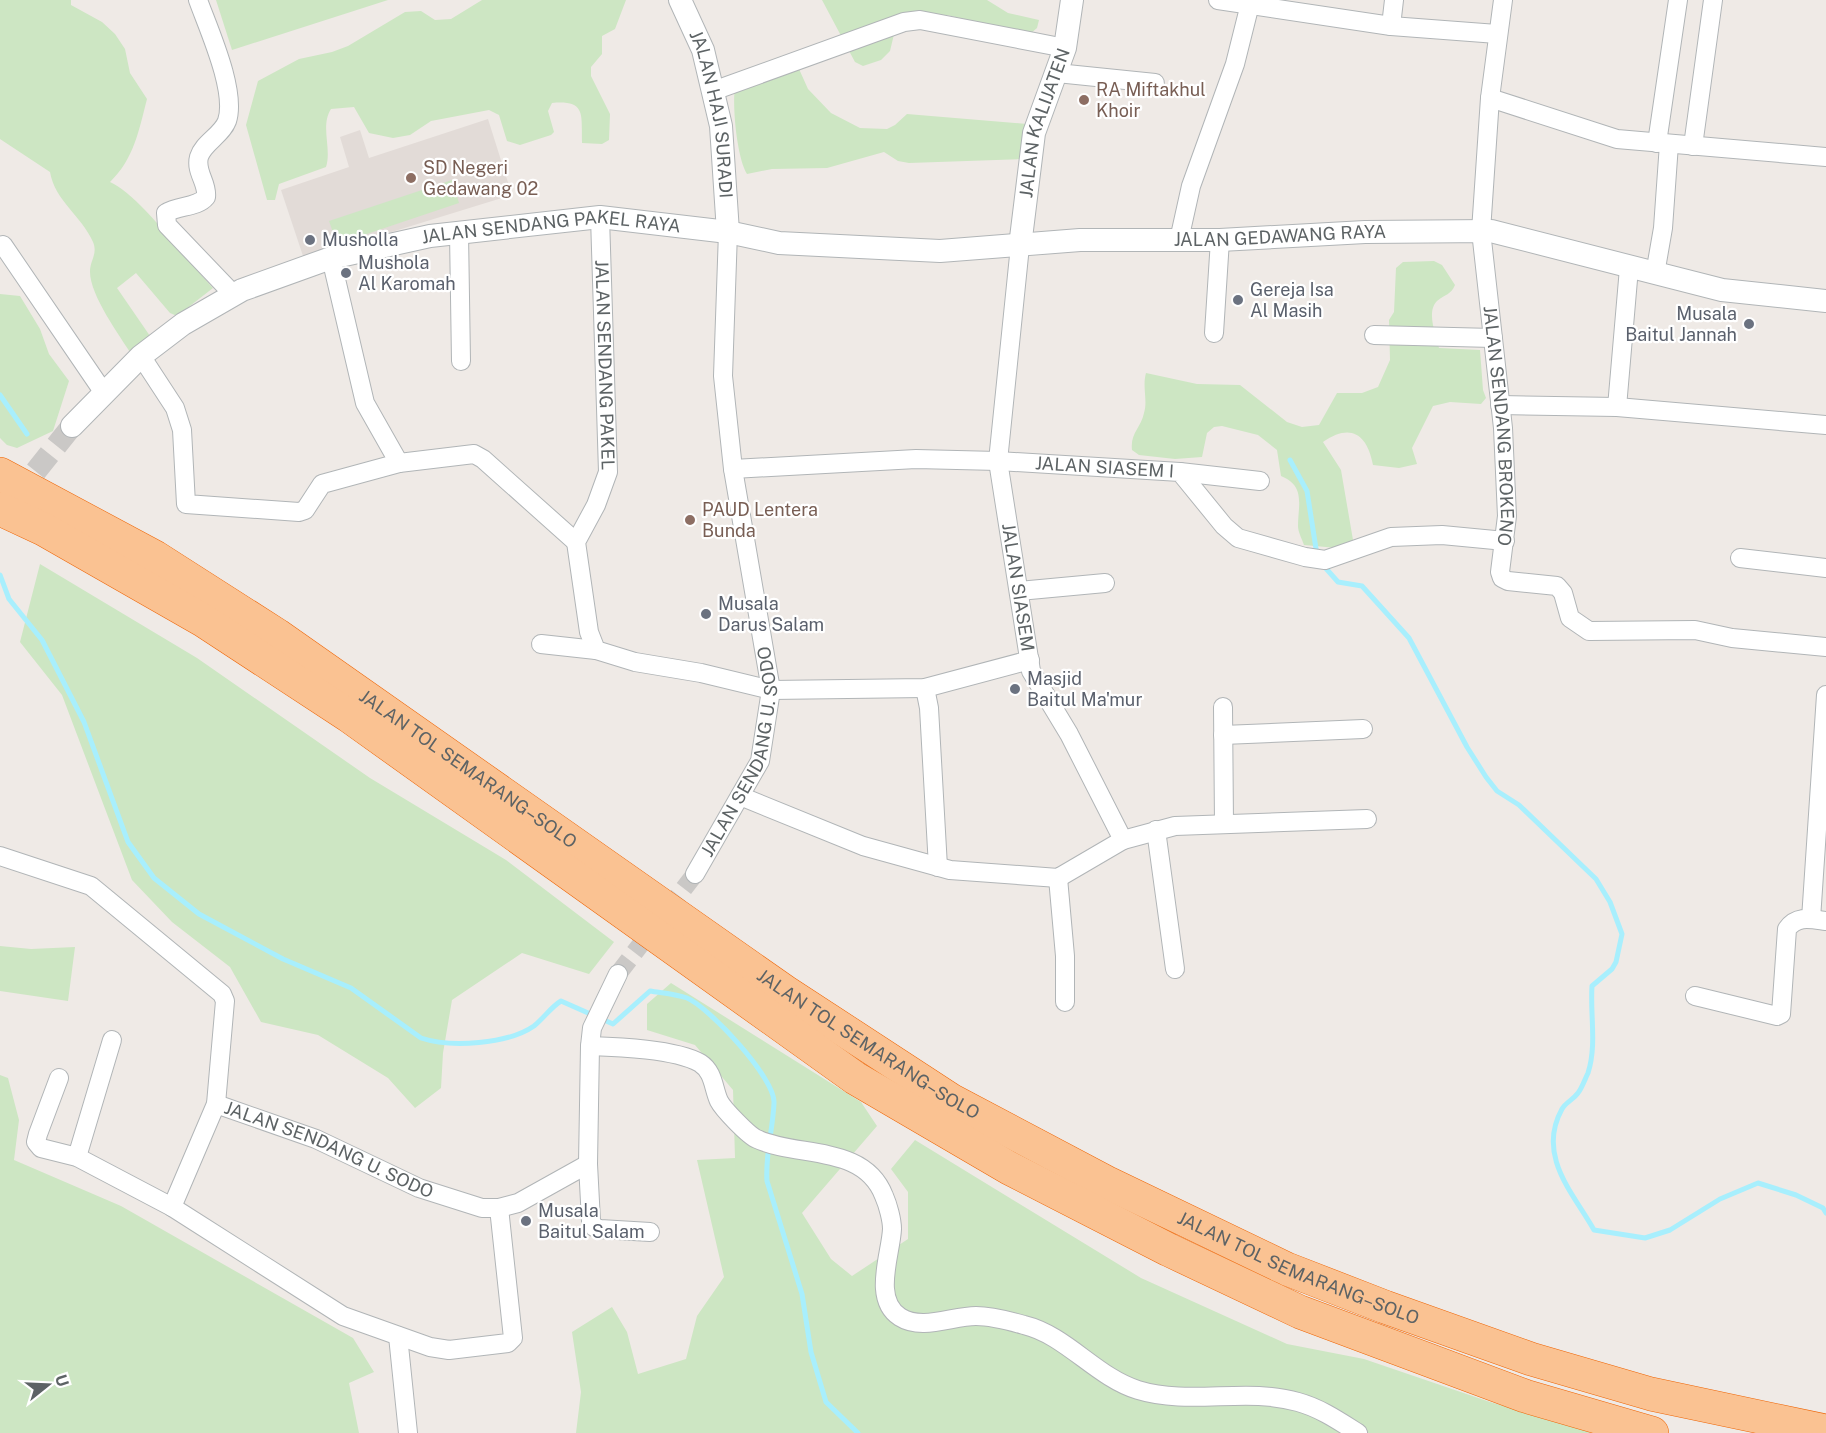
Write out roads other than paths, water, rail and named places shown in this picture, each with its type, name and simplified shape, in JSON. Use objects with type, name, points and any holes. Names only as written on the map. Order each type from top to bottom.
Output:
[{"type":"highway","name":"JALAN TOL SEMARANG–SOLO","points":[[0,474],[155,557],[277,634],[784,991],[951,1100],[1106,1182],[1287,1269],[1384,1307],[1531,1359],[1651,1394],[1826,1431]]},
{"type":"highway","name":"JALAN TOL SEMARANG–SOLO","points":[[0,508],[43,529],[204,621],[340,710],[855,1078],[1008,1167],[1169,1250],[1300,1312],[1525,1396],[1652,1433]]},
{"type":"street","points":[[198,0],[223,67],[228,112],[223,128],[200,154],[198,168],[206,197],[202,202],[172,209],[166,213],[165,218],[167,225],[233,294]]},
{"type":"street","name":"JALAN HAJI SURADI","points":[[680,0],[703,50],[721,126],[728,232]]},
{"type":"street","name":"JALAN KALIJATEN","points":[[1020,246],[1034,133],[1065,48],[1072,0]]},
{"type":"street","points":[[1218,0],[1251,2],[1391,26],[1497,34]]},
{"type":"street","points":[[1391,26],[1394,0]]},
{"type":"street","name":"JALAN SENDANG BROKENO","points":[[1391,537],[1442,534],[1505,541],[1507,506],[1500,405],[1481,231],[1490,98],[1503,0]]},
{"type":"street","points":[[1655,274],[1663,228],[1663,143],[1678,0]]},
{"type":"street","points":[[1693,146],[1713,0]]},
{"type":"street","points":[[1179,240],[1191,186],[1235,64],[1251,2]]},
{"type":"street","points":[[713,91],[904,22],[920,20],[1065,48]]},
{"type":"street","points":[[1057,73],[1155,83]]},
{"type":"street","points":[[1490,98],[1617,140],[1826,157]]},
{"type":"street","name":"JALAN SENDANG PAKEL RAYA","points":[[72,426],[141,356],[183,324],[233,294],[331,258],[429,236],[600,217],[728,232]]},
{"type":"street","name":"JALAN SENDANG PAKEL","points":[[576,542],[596,505],[608,472],[600,217]]},
{"type":"street","name":"JALAN GEDAWANG RAYA","points":[[728,232],[779,243],[940,251],[1080,240],[1220,240],[1365,232],[1481,231],[1722,290],[1826,301]]},
{"type":"street","points":[[459,232],[461,361]]},
{"type":"street","name":"JALAN SENDANG U. SODO","points":[[695,874],[760,761],[771,690],[733,469],[723,376],[728,232]]},
{"type":"street","points":[[1214,333],[1220,240]]},
{"type":"street","points":[[3,245],[104,393]]},
{"type":"street","name":"JALAN SIASEM","points":[[1020,246],[998,461],[1031,671],[1069,734],[1123,840]]},
{"type":"street","points":[[331,258],[365,403],[399,463]]},
{"type":"street","points":[[1617,407],[1629,268]]},
{"type":"street","points":[[1374,335],[1493,338]]},
{"type":"street","points":[[141,356],[175,408],[182,430],[186,504],[299,512],[305,510],[322,484],[399,463],[474,454],[483,459],[576,542],[589,632],[596,650]]},
{"type":"street","points":[[1500,405],[1617,407],[1826,425]]},
{"type":"street","name":"JALAN SIASEM I","points":[[733,469],[916,459],[998,461],[1179,472],[1224,526],[1238,538],[1305,557],[1325,560],[1391,537]]},
{"type":"street","points":[[1179,472],[1260,481]]},
{"type":"street","points":[[1505,541],[1500,572],[1502,578],[1508,581],[1557,586],[1563,593],[1570,618],[1589,631],[1695,630],[1732,638],[1826,647]]},
{"type":"street","points":[[1740,558],[1826,568]]},
{"type":"street","points":[[1019,591],[1105,583]]},
{"type":"street","points":[[541,644],[596,650],[635,662],[701,673],[771,690],[925,688],[1030,660]]},
{"type":"street","points":[[925,688],[929,708],[938,867]]},
{"type":"street","points":[[1695,996],[1777,1016],[1781,1014],[1787,928],[1792,922],[1818,920],[1826,695]]},
{"type":"street","points":[[1222,707],[1224,823]]},
{"type":"street","points":[[1223,735],[1363,729]]},
{"type":"street","points":[[740,796],[863,846],[938,867],[1001,875],[1058,878],[1123,840],[1156,830],[1224,823],[1367,819]]},
{"type":"street","points":[[1156,830],[1175,969]]},
{"type":"street","name":"JALAN SENDANG U. SODO","points":[[0,856],[91,886],[222,994],[226,1004],[216,1104],[316,1139],[419,1188],[482,1208],[499,1209]]},
{"type":"street","points":[[1058,878],[1065,956],[1065,1002]]},
{"type":"street","points":[[618,974],[601,1009],[591,1037],[588,1197],[594,1227],[650,1232]]},
{"type":"street","points":[[591,1037],[632,1048],[678,1056],[700,1064],[712,1077],[720,1103],[754,1138],[777,1146],[850,1161],[866,1171],[884,1195],[892,1228],[887,1256],[886,1294],[891,1308],[900,1317],[921,1323],[978,1316],[1026,1325],[1046,1334],[1101,1371],[1137,1390],[1178,1396],[1256,1396],[1297,1402],[1326,1412],[1358,1433]]},
{"type":"street","points":[[77,1157],[112,1040]]},
{"type":"street","points":[[59,1078],[36,1142],[40,1148],[77,1157],[172,1207],[344,1316],[430,1347],[449,1350],[510,1342],[513,1338],[499,1209],[518,1203],[588,1164]]},
{"type":"street","points":[[172,1207],[216,1104]]},
{"type":"street","points":[[398,1336],[408,1433]]},
{"type":"waterway","points":[[0,395],[27,434]]},
{"type":"waterway","points":[[1290,460],[1307,491],[1317,555]]},
{"type":"waterway","points":[[1322,564],[1338,582],[1362,586],[1409,638],[1467,747],[1486,777],[1497,791],[1519,805],[1596,879],[1610,902],[1622,934],[1616,962],[1612,969],[1592,986],[1591,1062],[1579,1091],[1562,1109],[1555,1126],[1553,1143],[1555,1158],[1561,1174],[1594,1230],[1645,1238],[1670,1230],[1720,1199],[1758,1183],[1796,1195],[1823,1208],[1826,1213]]},
{"type":"waterway","points":[[0,575],[9,599],[42,640],[84,722],[128,842],[154,878],[199,914],[283,959],[351,988],[421,1038],[433,1041],[463,1043],[510,1037],[534,1026],[561,1001],[613,1024],[650,991],[687,998],[725,1029],[753,1062],[772,1092],[774,1103],[767,1181],[802,1294],[811,1352],[826,1402],[858,1433]]},
{"type":"tunnel","points":[[15,497],[72,426]]},
{"type":"tunnel","points":[[618,974],[695,874]]},
{"type":"place","name":"RA Miftakhul Khoir","points":[[1084,100]]},
{"type":"place","name":"SD Negeri Gedawang 02","points":[[411,178]]},
{"type":"place","name":"Musholla","points":[[310,240]]},
{"type":"place","name":"Mushola Al Karomah","points":[[346,273]]},
{"type":"place","name":"Gereja Isa Al Masih","points":[[1238,300]]},
{"type":"place","name":"Musala Baitul Jannah","points":[[1749,324]]},
{"type":"place","name":"PAUD Lentera Bunda","points":[[690,520]]},
{"type":"place","name":"Musala Darus Salam","points":[[706,614]]},
{"type":"place","name":"Masjid Baitul Ma'mur","points":[[1015,689]]},
{"type":"place","name":"Musala Baitul Salam","points":[[526,1221]]}]
